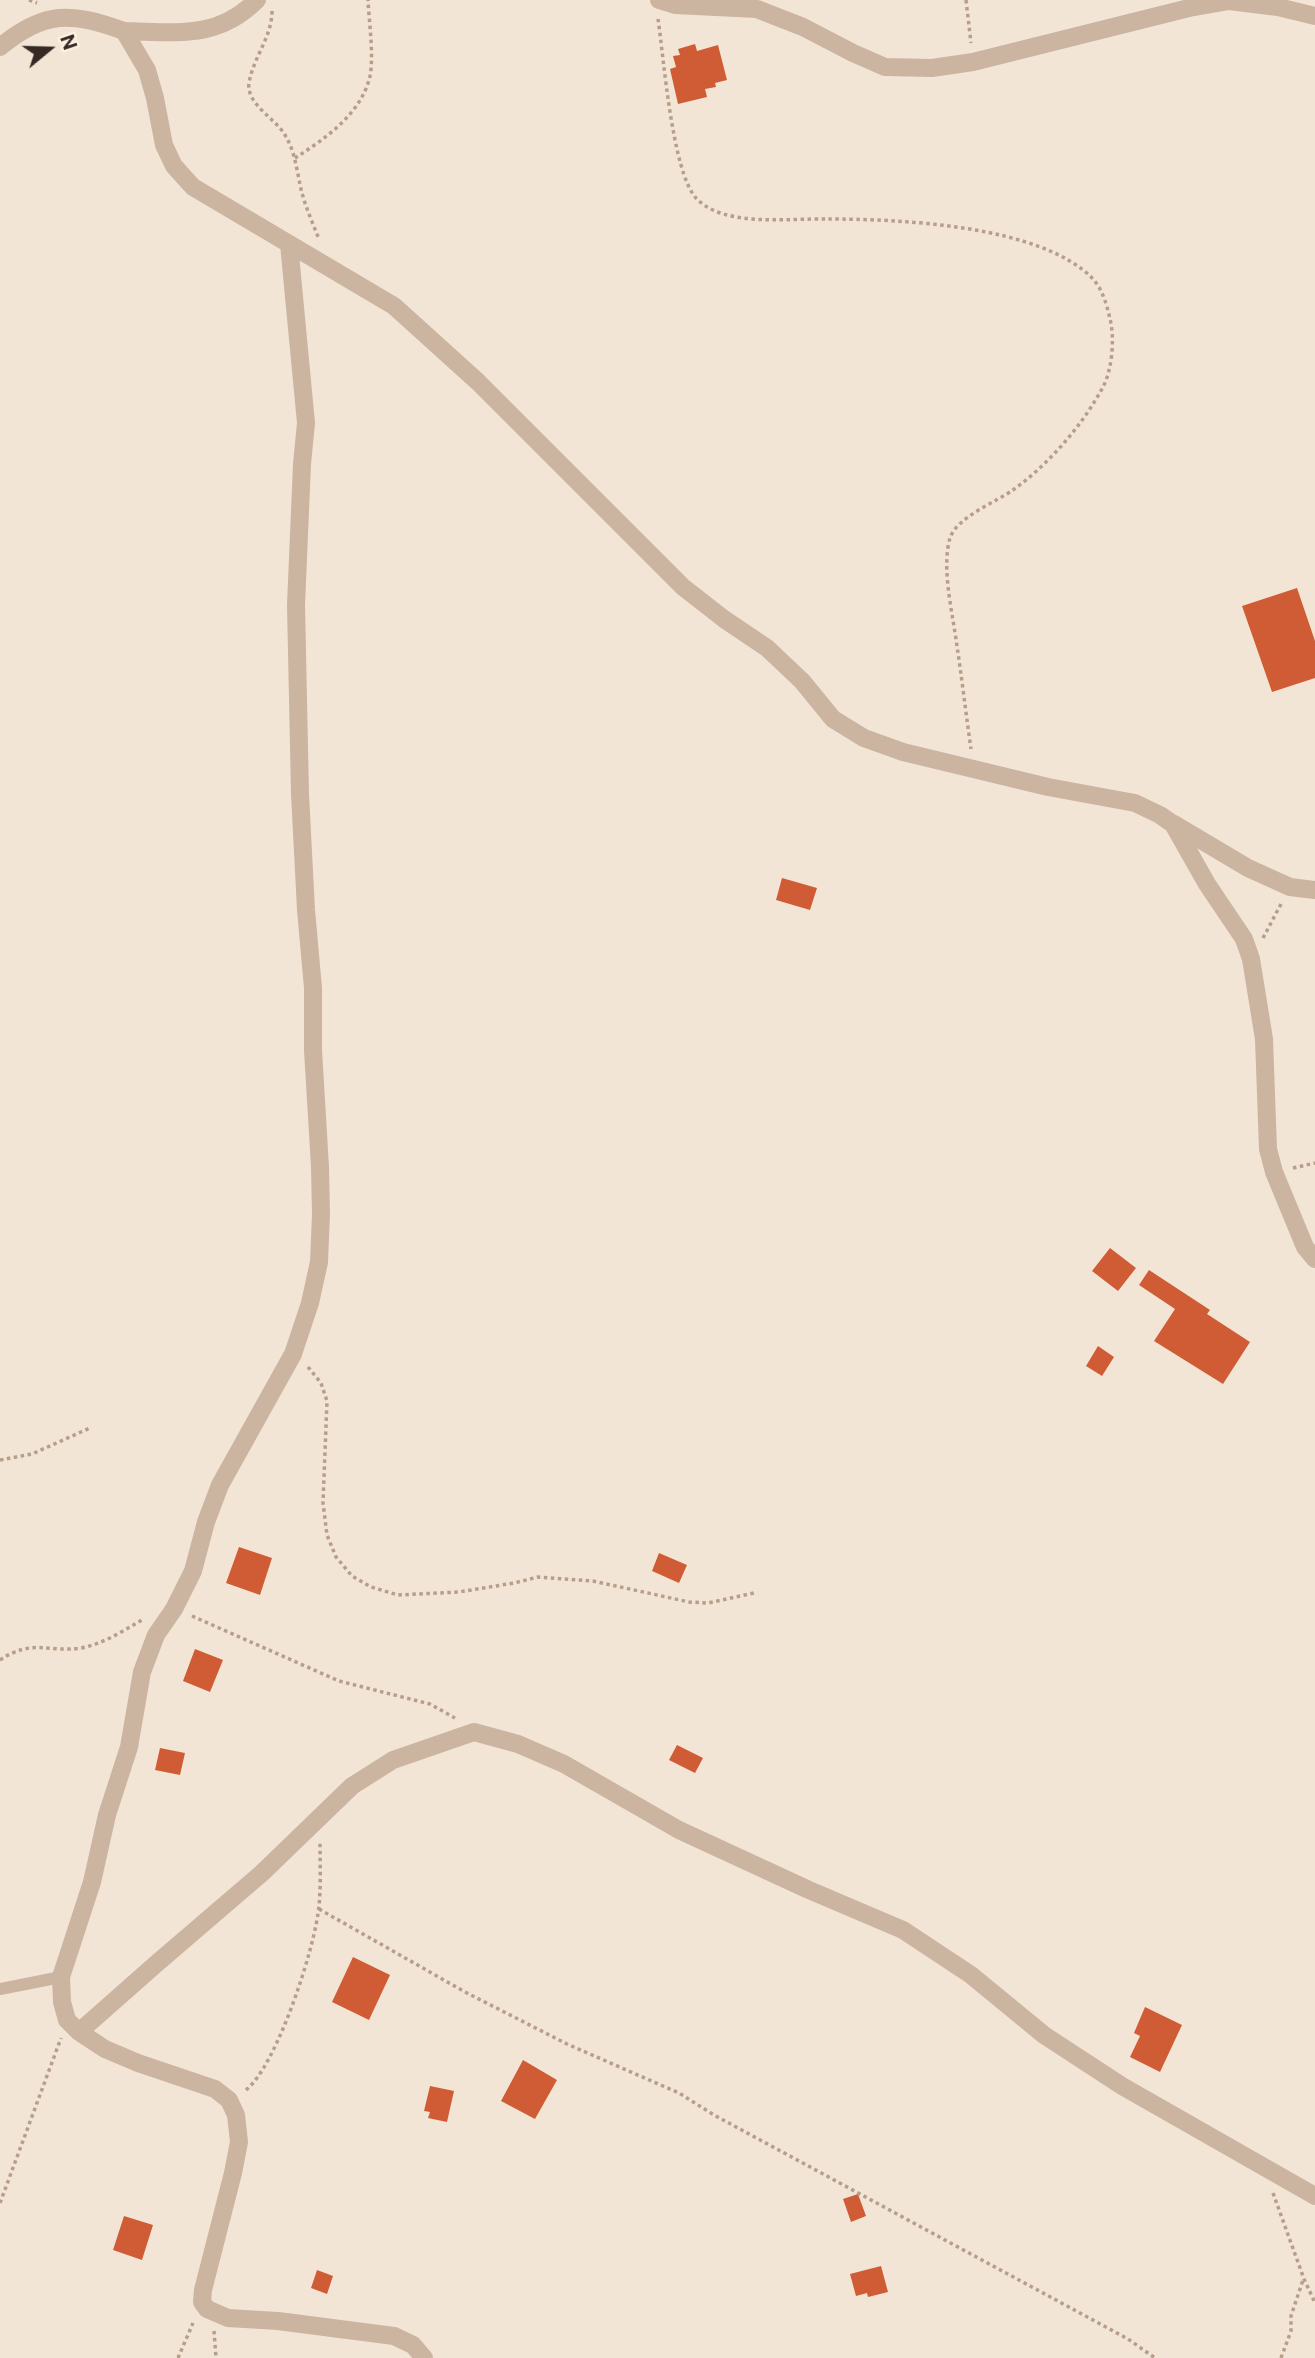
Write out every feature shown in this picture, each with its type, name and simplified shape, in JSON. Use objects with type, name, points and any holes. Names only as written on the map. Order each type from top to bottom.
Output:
[{"type":"street","points":[[658,7],[675,5],[757,9],[803,27],[885,67],[932,68],[972,62],[1189,8],[1229,1],[1278,7],[1315,16]]},
{"type":"street","points":[[0,47],[15,35],[45,19],[76,17],[124,31],[191,32],[219,26],[265,4]]},
{"type":"street","points":[[124,31],[147,70],[164,145],[174,166],[193,187],[394,306],[478,382],[683,587],[767,648],[802,681],[833,719],[864,738],[903,751],[1048,787],[1135,803],[1160,814],[1248,868],[1290,887],[1315,890]]},
{"type":"street","points":[[289,244],[306,423],[296,618],[300,794],[313,988],[313,1050],[321,1214],[319,1262],[310,1303],[293,1354],[220,1485],[206,1522],[193,1572],[174,1609],[156,1635],[142,1672],[129,1747],[107,1815],[92,1882],[61,1977],[62,2002],[73,2026],[105,2049],[215,2089],[229,2100],[236,2115],[239,2141],[202,2302],[207,2309],[228,2318],[278,2321],[394,2336],[413,2345],[424,2358]]},
{"type":"street","points":[[1173,824],[1207,884],[1244,939],[1251,959],[1264,1039],[1268,1149],[1274,1172],[1300,1236],[1315,1259]]},
{"type":"street","points":[[73,2026],[137,1980],[262,1873],[352,1786],[393,1760],[474,1732],[518,1744],[564,1764],[679,1830],[903,1930],[971,1975],[1044,2035],[1122,2085],[1315,2196]]},
{"type":"lane","points":[[0,1989],[61,1977]]},
{"type":"path","points":[[295,158],[331,133],[352,111],[370,76],[368,0]]},
{"type":"path","points":[[966,0],[972,62]]},
{"type":"path","points":[[265,4],[268,35],[249,83],[250,93],[255,103],[272,118],[286,136],[295,158],[303,195],[329,267]]},
{"type":"path","points":[[658,7],[674,131],[683,174],[693,195],[707,208],[733,218],[912,222],[1006,235],[1058,253],[1094,279],[1104,299],[1111,322],[1111,356],[1104,384],[1082,418],[1046,463],[1012,491],[962,521],[951,535],[947,555],[950,596],[974,769]]},
{"type":"path","points":[[1251,959],[1290,887]]},
{"type":"path","points":[[293,1354],[312,1370],[321,1383],[327,1401],[323,1503],[327,1535],[336,1557],[352,1576],[371,1587],[398,1595],[459,1592],[538,1577],[593,1581],[689,1602],[708,1603],[754,1593]]},
{"type":"path","points":[[0,1460],[32,1454],[90,1429]]},
{"type":"path","points":[[0,1660],[28,1646],[79,1648],[96,1644],[146,1618],[174,1609],[339,1681],[430,1704],[450,1714],[474,1732]]},
{"type":"path","points":[[229,2100],[253,2084],[261,2074],[279,2040],[307,1960],[319,1909],[320,1818]]},
{"type":"path","points":[[319,1909],[466,1992],[567,2044],[679,2093],[714,2115],[1117,2333],[1155,2358]]},
{"type":"path","points":[[0,2203],[73,2026]]},
{"type":"path","points":[[1264,2167],[1315,2303]]},
{"type":"path","points":[[1281,2358],[1291,2331],[1291,2316],[1304,2279]]},
{"type":"path","points":[[178,2358],[202,2302]]},
{"type":"building","points":[[695,44],[697,51],[718,45],[727,80],[715,83],[716,87],[705,89],[707,97],[678,104],[670,69],[676,67],[673,56],[680,55],[678,49]]},
{"type":"building","points":[[1297,588],[1315,641],[1315,678],[1272,692],[1242,606]]},
{"type":"building","points":[[782,878],[817,888],[810,910],[776,900]]},
{"type":"building","points":[[1110,1248],[1136,1268],[1118,1291],[1092,1271]]},
{"type":"building","points":[[1149,1270],[1210,1310],[1207,1314],[1250,1342],[1223,1384],[1154,1341],[1175,1309],[1139,1285]]},
{"type":"building","points":[[1098,1346],[1114,1357],[1102,1376],[1086,1366]]},
{"type":"building","points":[[239,1547],[272,1558],[260,1595],[226,1583]]},
{"type":"building","points":[[659,1553],[687,1565],[679,1583],[652,1571]]},
{"type":"building","points":[[195,1649],[223,1660],[210,1692],[183,1681]]},
{"type":"building","points":[[677,1745],[703,1758],[695,1773],[669,1760]]},
{"type":"building","points":[[160,1748],[185,1753],[180,1775],[155,1770]]},
{"type":"building","points":[[353,1957],[390,1975],[369,2020],[332,2002]]},
{"type":"building","points":[[1145,2007],[1182,2025],[1160,2072],[1130,2057],[1140,2036],[1134,2033]]},
{"type":"building","points":[[523,2060],[557,2080],[535,2119],[501,2101]]},
{"type":"building","points":[[430,2086],[454,2091],[447,2122],[428,2118],[430,2112],[424,2111]]},
{"type":"building","points":[[858,2194],[866,2216],[851,2222],[843,2199]]},
{"type":"building","points":[[124,2216],[153,2225],[142,2260],[113,2250]]},
{"type":"building","points":[[881,2266],[888,2292],[868,2297],[867,2293],[856,2296],[850,2274]]},
{"type":"building","points":[[317,2270],[333,2276],[327,2294],[311,2288]]}]
